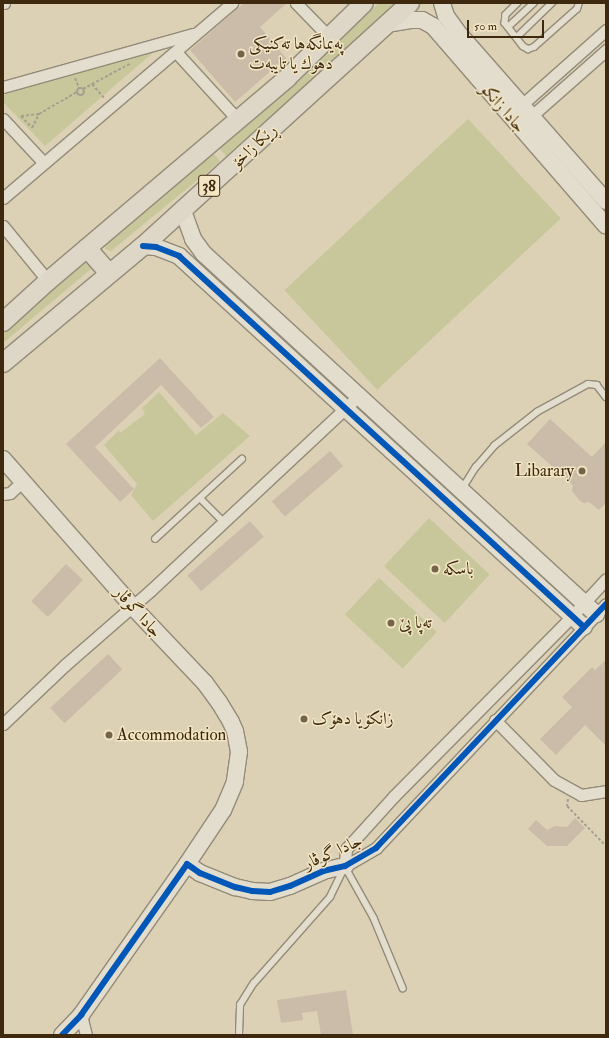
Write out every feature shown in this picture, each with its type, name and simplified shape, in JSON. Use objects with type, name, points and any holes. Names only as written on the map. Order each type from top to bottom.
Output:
[{"type":"main road","name":"ڕێکا زاخۆ","points":[[3,322],[48,281],[287,78],[330,38],[364,3]]},
{"type":"main road","name":"ڕێکا زاخۆ","points":[[3,363],[183,211],[410,3]]},
{"type":"main road","points":[[87,248],[110,273]]},
{"type":"street","points":[[3,198],[232,3]]},
{"type":"street","points":[[296,3],[330,38]]},
{"type":"street","points":[[386,24],[411,20],[422,20],[442,3]]},
{"type":"street","name":"جادا زانکو","points":[[442,3],[446,16],[460,35],[528,110],[606,200]]},
{"type":"street","name":"جادا زانکو","points":[[422,20],[433,26],[606,226]]},
{"type":"street","points":[[514,121],[528,110],[606,30]]},
{"type":"street","points":[[3,87],[198,33]]},
{"type":"street","points":[[514,121],[606,50]]},
{"type":"street","points":[[176,52],[238,120]]},
{"type":"street","points":[[3,119],[44,163]]},
{"type":"street","points":[[183,211],[193,239],[203,253],[584,603],[601,609]]},
{"type":"street","points":[[3,226],[48,281]]},
{"type":"street","points":[[143,246],[168,250],[179,256],[584,627]]},
{"type":"street","points":[[191,267],[203,253]]},
{"type":"street","points":[[3,724],[224,522],[358,396]]},
{"type":"street","name":"جادا گوڤار","points":[[3,459],[132,606],[212,692],[231,722],[237,741],[238,767],[229,798],[216,821],[81,1015],[62,1035]]},
{"type":"street","points":[[3,494],[10,493],[22,482]]},
{"type":"street","name":"جادا گوڤار","points":[[345,866],[346,849],[394,796],[572,616],[606,579]]},
{"type":"street","name":"جادا گوڤار","points":[[187,864],[200,873],[235,887],[252,891],[270,892],[290,886],[323,872],[345,866],[376,848],[601,609]]},
{"type":"street","points":[[495,720],[554,780],[581,795],[606,791]]},
{"type":"street","points":[[81,1015],[86,1035]]},
{"type":"lane","points":[[518,3],[504,19],[508,27],[526,48],[531,48],[577,9],[579,3]]},
{"type":"lane","points":[[508,27],[534,3]]},
{"type":"lane","points":[[516,37],[552,3]]},
{"type":"lane","points":[[461,491],[476,467],[494,446],[537,412],[588,384],[597,385],[606,397]]},
{"type":"lane","points":[[155,539],[242,459]]},
{"type":"lane","points":[[200,498],[224,522]]},
{"type":"lane","points":[[345,866],[374,918],[403,988]]},
{"type":"lane","points":[[239,1035],[240,1005],[254,983],[330,897],[345,866]]},
{"type":"path","points":[[77,92],[82,94],[83,89],[132,62]]},
{"type":"path","points":[[39,114],[32,128],[21,116],[39,114],[77,92],[79,88],[74,75]]},
{"type":"path","points":[[92,84],[110,107]]},
{"type":"path","points":[[79,88],[83,89]]},
{"type":"path","points":[[569,788],[567,806],[606,846]]},
{"type":"green space","points":[[379,3],[396,3],[336,60],[226,156],[219,148],[282,94]]},
{"type":"green space","points":[[155,45],[156,50],[45,146],[3,102],[3,95]]},
{"type":"green space","points":[[468,119],[561,218],[377,390],[284,290]]},
{"type":"green space","points":[[213,153],[220,161],[217,164],[111,251],[105,249],[105,242]]},
{"type":"green space","points":[[83,262],[90,265],[91,269],[3,343],[3,325]]},
{"type":"green space","points":[[159,392],[196,435],[223,413],[250,436],[153,521],[131,495],[137,484],[104,445],[119,430],[120,433],[145,414],[142,408]]},
{"type":"green space","name":"باسکە","points":[[429,518],[490,575],[445,623],[384,566]]},
{"type":"green space","name":"تەپا پێ","points":[[379,578],[437,632],[403,668],[345,615]]},
{"type":"building","points":[[244,3],[287,3],[260,27],[286,58],[235,102],[190,50]]},
{"type":"building","points":[[160,358],[214,417],[201,428],[161,385],[95,447],[134,489],[120,502],[66,444]]},
{"type":"building","name":"Libarary","points":[[550,419],[592,457],[606,442],[606,503],[599,510],[589,502],[583,503],[579,500],[572,491],[573,485],[527,444]]},
{"type":"building","points":[[330,451],[343,466],[285,517],[272,502]]},
{"type":"building","points":[[250,521],[264,537],[201,591],[187,575]]},
{"type":"building","points":[[66,564],[83,580],[48,617],[31,601]]},
{"type":"building","points":[[108,654],[122,669],[65,723],[50,708]]},
{"type":"building","points":[[606,660],[606,746],[585,725],[556,755],[540,739],[572,707],[562,697],[592,667],[595,670]]},
{"type":"building","points":[[575,818],[585,828],[567,846],[547,846],[528,829],[536,820],[547,830],[555,826],[567,827]]},
{"type":"building","points":[[346,990],[353,1035],[321,1035],[317,1011],[302,1013],[303,1020],[281,1023],[277,1000]]},
{"type":"cycle path","points":[[143,246],[156,247],[179,256],[584,627]]},
{"type":"cycle path","points":[[62,1035],[81,1015],[187,864],[200,873],[235,887],[252,891],[270,892],[290,886],[323,871],[345,866],[376,848],[606,604]]},
{"type":"place","name":"پەیمانگەها تەکنیکی دهوك یا تایبەت","points":[[241,54]]},
{"type":"place","name":"Libarary","points":[[582,471]]},
{"type":"place","name":"باسکە","points":[[435,569]]},
{"type":"place","name":"تەپا پێ","points":[[391,623]]},
{"type":"place","name":"زانکۆیا دهۆک","points":[[304,719]]},
{"type":"place","name":"Accommodation","points":[[109,735]]}]
